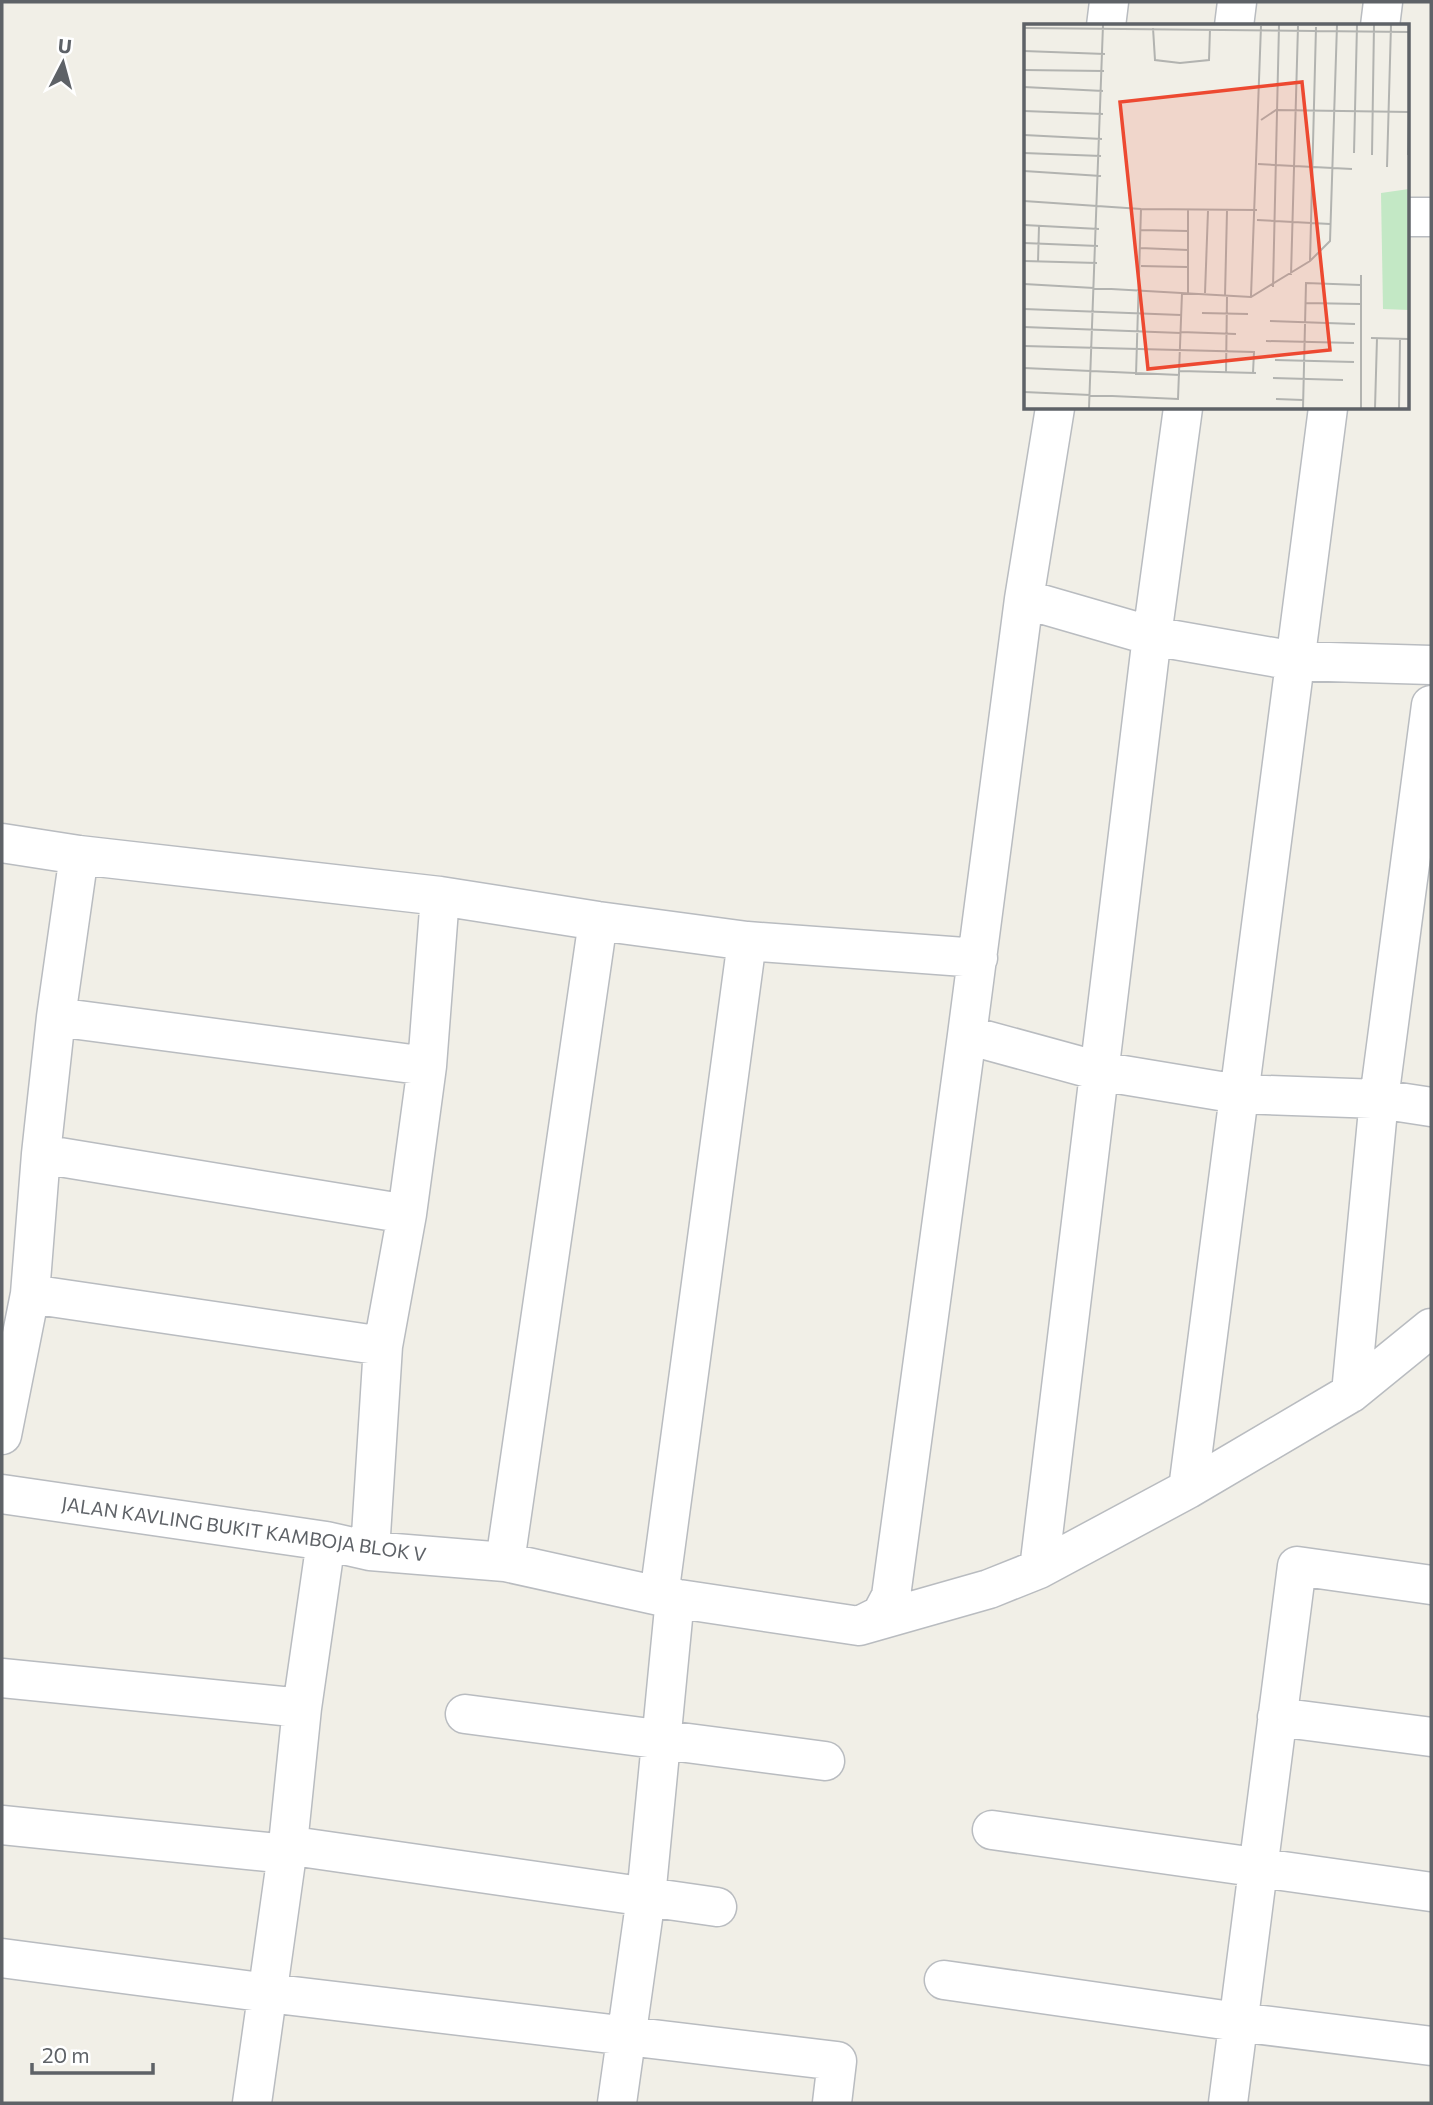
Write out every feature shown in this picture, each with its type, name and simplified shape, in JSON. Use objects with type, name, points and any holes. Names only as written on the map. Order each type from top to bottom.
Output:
[{"type":"street","points":[[1107,24],[1109,2]]},
{"type":"street","points":[[1234,24],[1237,2]]},
{"type":"street","points":[[1380,24],[1383,2]]},
{"type":"street","points":[[1408,217],[1431,218]]},
{"type":"street","points":[[859,1626],[881,1615],[891,1596],[1024,599],[1055,410]]},
{"type":"street","points":[[1039,1569],[1098,1071],[1183,410]]},
{"type":"street","points":[[1188,1489],[1328,410]]},
{"type":"street","points":[[1024,599],[1152,636],[1295,661],[1431,664]]},
{"type":"street","points":[[1350,1393],[1380,1099],[1431,705]]},
{"type":"street","points":[[2,843],[79,855],[440,895],[598,921],[747,940],[978,958]]},
{"type":"street","points":[[2,1435],[30,1294],[41,1154],[56,1017],[79,855]]},
{"type":"street","points":[[370,1551],[383,1346],[407,1214],[427,1066],[440,895]]},
{"type":"street","points":[[505,1562],[598,921]]},
{"type":"street","points":[[617,2103],[646,1897],[662,1740],[667,1597],[747,940]]},
{"type":"street","points":[[56,1017],[427,1066]]},
{"type":"street","points":[[967,1035],[1098,1071],[1238,1094],[1380,1099],[1431,1107]]},
{"type":"street","points":[[41,1154],[407,1214]]},
{"type":"street","points":[[30,1294],[383,1346]]},
{"type":"street","points":[[859,1626],[989,1589],[1039,1569],[1188,1489],[1350,1393],[1431,1328]]},
{"type":"street","name":"JALAN KAVLING BUKIT KAMBOJA BLOK V","points":[[2,1494],[326,1541],[370,1551],[505,1562],[667,1597],[859,1626]]},
{"type":"street","points":[[252,2103],[326,1541]]},
{"type":"street","points":[[1228,2103],[1297,1566],[1431,1585]]},
{"type":"street","points":[[2,1678],[302,1708]]},
{"type":"street","points":[[465,1714],[825,1761]]},
{"type":"street","points":[[1277,1717],[1431,1737]]},
{"type":"street","points":[[2,1825],[286,1849],[717,1907]]},
{"type":"street","points":[[992,1830],[1431,1892]]},
{"type":"street","points":[[2,1958],[268,1993],[837,2061],[832,2103]]},
{"type":"street","points":[[944,1980],[1238,2022],[1431,2046]]}]
